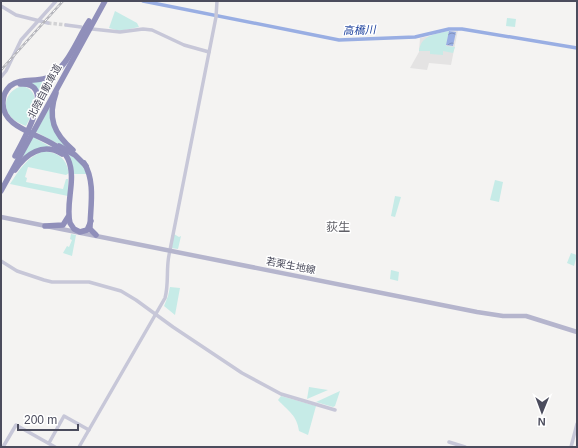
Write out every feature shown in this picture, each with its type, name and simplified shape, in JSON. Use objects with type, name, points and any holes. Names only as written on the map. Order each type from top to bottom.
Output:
[{"type":"highway","name":"北陸自動車道","points":[[32,125],[101,1]]},
{"type":"highway","name":"北陸自動車道","points":[[32,125],[105,1]]},
{"type":"highway","points":[[89,21],[65,62],[56,72],[43,78],[13,84],[5,92],[3,101],[6,115],[12,123],[63,152],[70,162],[69,212],[71,225],[80,232],[87,230],[91,221]]},
{"type":"highway","points":[[77,50],[57,92],[52,116],[54,127],[59,137],[76,153],[86,166],[91,181],[91,231],[96,235]]},
{"type":"highway","points":[[1,192],[26,137],[32,125],[37,106],[37,94],[31,86],[20,84],[11,89],[6,97],[5,108],[9,116],[17,123],[67,150],[86,166]]},
{"type":"highway","points":[[1,184],[26,137]]},
{"type":"highway","points":[[1,192],[22,161],[39,150],[51,149],[59,153],[66,159],[71,172]]},
{"type":"highway","points":[[45,226],[63,224],[66,222],[69,212]]},
{"type":"main road","name":"若栗生地線","points":[[1,217],[477,312],[526,316],[577,332]]},
{"type":"street","points":[[1,77],[11,62],[17,46],[56,1]]},
{"type":"street","points":[[80,447],[156,315],[167,290],[166,269],[169,250],[216,17],[217,1]]},
{"type":"street","points":[[1,6],[16,15],[48,23]]},
{"type":"street","points":[[66,25],[81,26]]},
{"type":"street","points":[[92,29],[120,32],[143,29],[152,30],[184,45],[209,52]]},
{"type":"street","points":[[1,261],[17,271],[44,280],[61,283],[82,281],[113,288],[136,300],[242,373],[281,394],[335,410]]},
{"type":"street","points":[[49,443],[64,416],[89,430]]},
{"type":"street","points":[[571,447],[577,424]]},
{"type":"street","points":[[3,447],[16,425],[55,447]]},
{"type":"street","points":[[449,442],[466,447]]},
{"type":"shaded area","points":[[115,11],[137,23],[139,27],[120,31],[109,28]]},
{"type":"shaded area","points":[[507,18],[516,19],[515,27],[506,26]]},
{"type":"shaded area","points":[[458,30],[451,65],[429,63],[427,70],[410,68],[419,52],[420,38]]},
{"type":"shaded area","points":[[449,31],[446,46],[455,47],[453,53],[443,51],[443,55],[430,54],[430,51],[419,51],[420,46],[426,38],[434,34]]},
{"type":"shaded area","points":[[55,77],[41,105],[38,93],[28,83],[45,81]]},
{"type":"shaded area","points":[[22,86],[32,92],[34,97],[33,109],[26,126],[14,119],[8,113],[6,108],[9,95],[12,91]]},
{"type":"shaded area","points":[[51,105],[53,125],[57,135],[70,150],[36,132]]},
{"type":"shaded area","points":[[33,137],[58,151],[50,148],[21,160]]},
{"type":"shaded area","points":[[63,150],[80,162],[87,174],[73,174]]},
{"type":"shaded area","points":[[44,151],[54,153],[61,157],[68,168],[69,173],[66,175],[28,167],[25,177],[27,178],[26,182],[63,189],[66,179],[68,179],[68,196],[10,184],[28,160]]},
{"type":"shaded area","points":[[495,180],[503,182],[499,202],[490,200]]},
{"type":"shaded area","points":[[395,196],[401,197],[395,217],[391,216]]},
{"type":"shaded area","points":[[71,234],[76,235],[72,256],[63,253],[67,246],[69,247],[72,240],[70,239]]},
{"type":"shaded area","points":[[174,234],[179,237],[181,236],[178,249],[171,248]]},
{"type":"shaded area","points":[[571,253],[577,255],[574,266],[567,263]]},
{"type":"shaded area","points":[[391,270],[399,272],[398,281],[390,279]]},
{"type":"shaded area","points":[[170,287],[180,288],[175,315],[164,306]]},
{"type":"shaded area","points":[[309,387],[328,390],[307,399]]},
{"type":"shaded area","points":[[340,391],[335,406],[333,407],[316,402]]},
{"type":"shaded area","points":[[281,396],[316,406],[308,435],[299,431],[294,417],[278,400]]},
{"type":"water","points":[[449,31],[456,32],[453,46],[446,45]]},
{"type":"waterway","name":"高橋川","points":[[143,1],[339,40],[415,37],[449,29],[462,29],[577,48]]},
{"type":"tunnel","points":[[48,23],[66,25]]},
{"type":"railway","points":[[1,70],[63,1]]},
{"type":"district","name":"荻生","points":[[338,227]]}]
